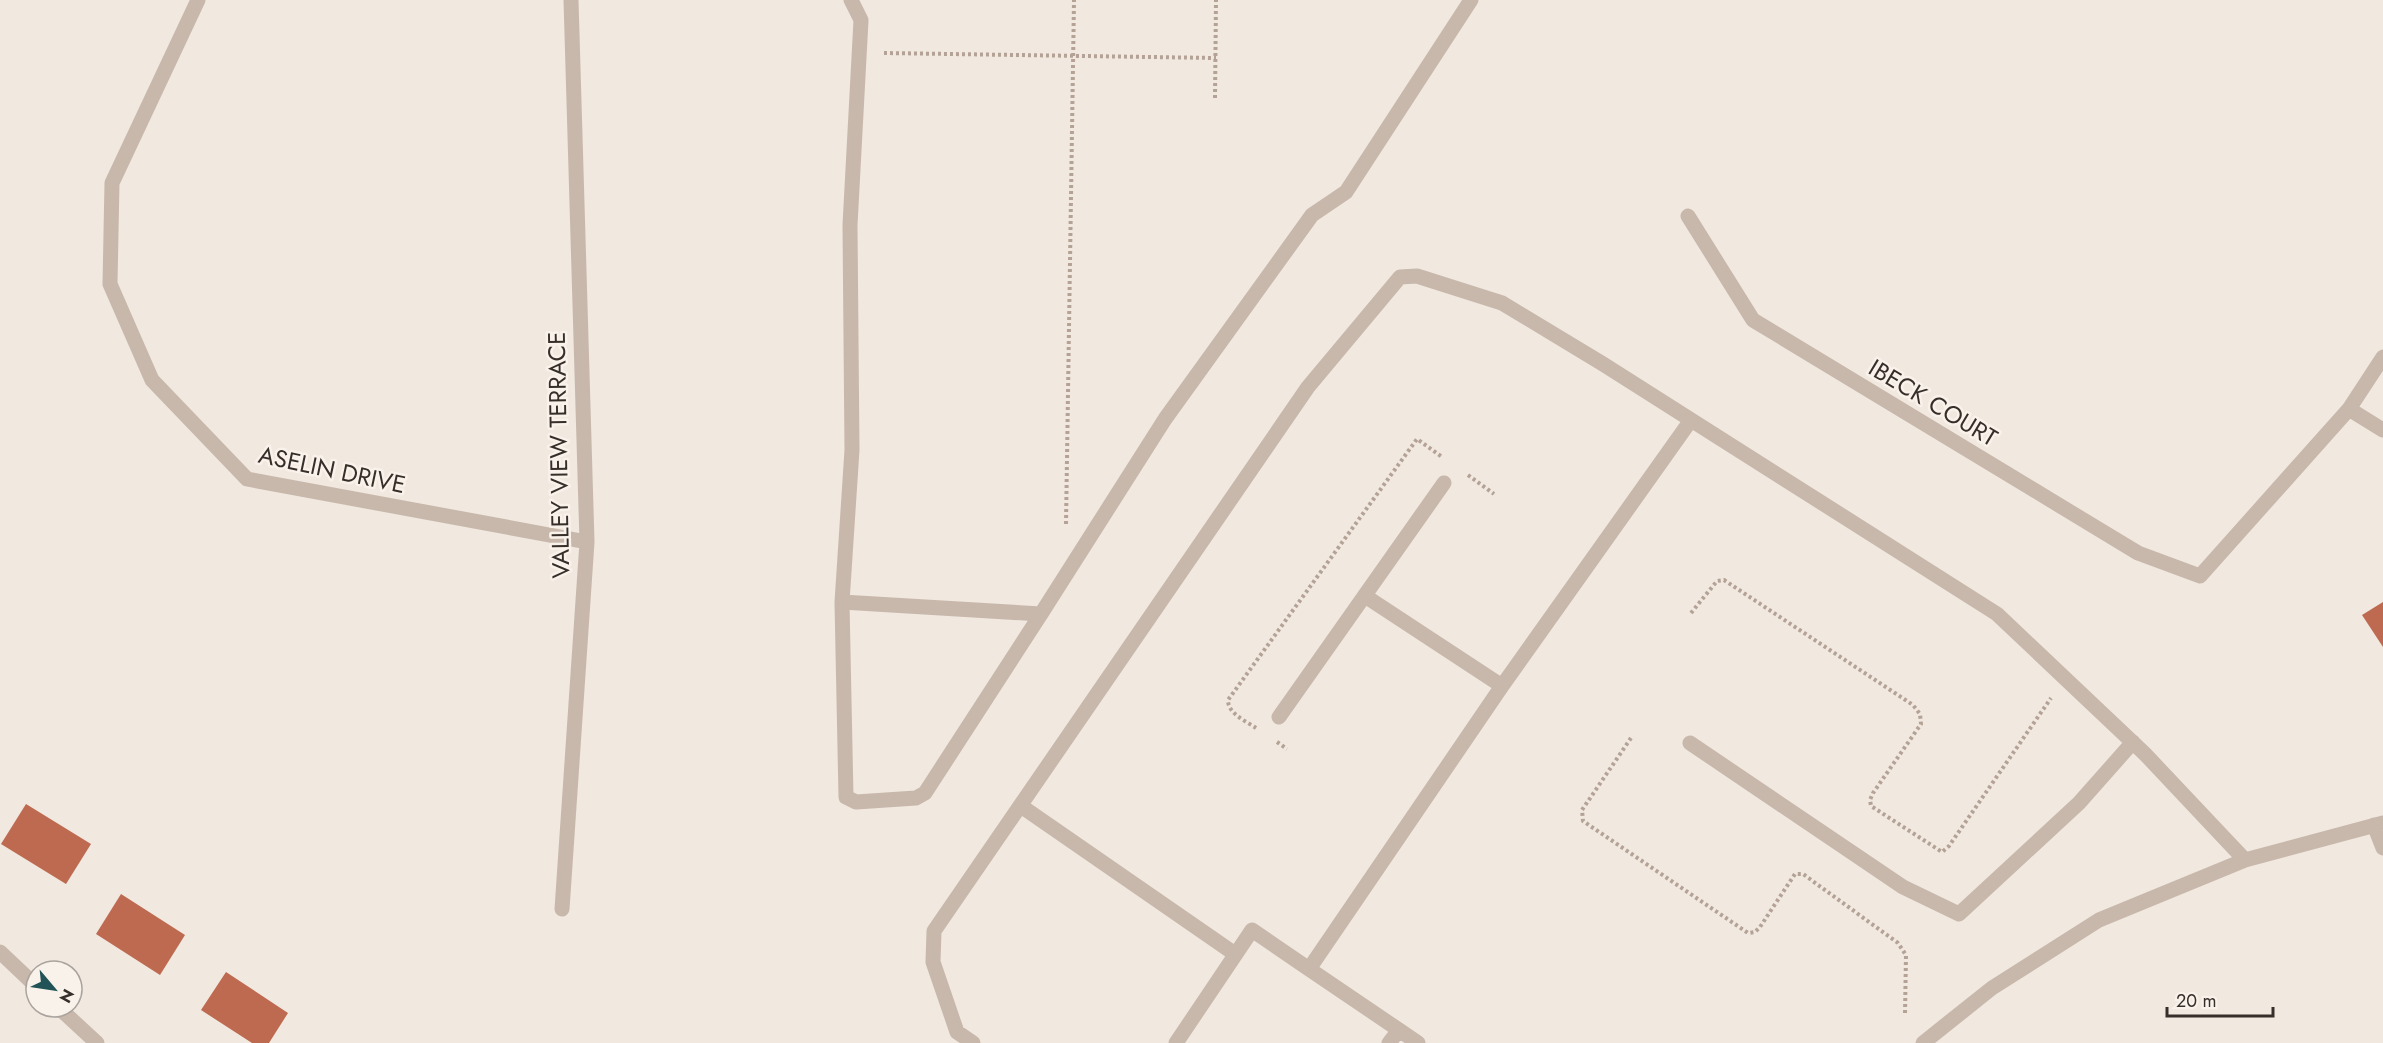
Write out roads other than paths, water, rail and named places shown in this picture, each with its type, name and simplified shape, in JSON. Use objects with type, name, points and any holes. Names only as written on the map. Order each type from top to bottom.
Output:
[{"type":"street","name":"ASELIN DRIVE","points":[[198,0],[112,183],[110,284],[153,380],[247,479],[587,542]]},
{"type":"street","name":"VALLEY VIEW TERRACE","points":[[562,909],[587,542],[571,0]]},
{"type":"street","points":[[851,0],[861,20],[850,225],[852,450],[842,602],[846,797],[856,802],[916,798],[925,793],[1165,419],[1312,215],[1347,192],[1471,0]]},
{"type":"street","name":"IBECK COURT","points":[[1688,216],[1753,320],[2138,553],[2200,576],[2349,409]]},
{"type":"street","points":[[973,1043],[957,1032],[933,962],[934,931],[1308,387],[1400,277],[1417,276],[1502,303],[1997,614],[2133,742],[2245,860]]},
{"type":"street","points":[[2383,357],[2349,409],[2383,430]]},
{"type":"street","points":[[1309,969],[1502,686],[1691,420]]},
{"type":"street","points":[[1279,717],[1444,483]]},
{"type":"street","points":[[1365,596],[1502,686]]},
{"type":"street","points":[[842,602],[1041,614]]},
{"type":"street","points":[[1689,743],[1903,887],[1959,914],[2079,803],[2133,742]]},
{"type":"street","points":[[1021,806],[1235,954]]},
{"type":"street","points":[[1923,1043],[1992,988],[2099,920],[2245,860],[2379,824],[2383,848]]},
{"type":"street","points":[[1176,1043],[1252,930],[1418,1043]]},
{"type":"street","points":[[0,952],[24,975]]},
{"type":"street","points":[[70,1019],[93,1042]]},
{"type":"street","points":[[1389,1043],[1399,1030]]}]
